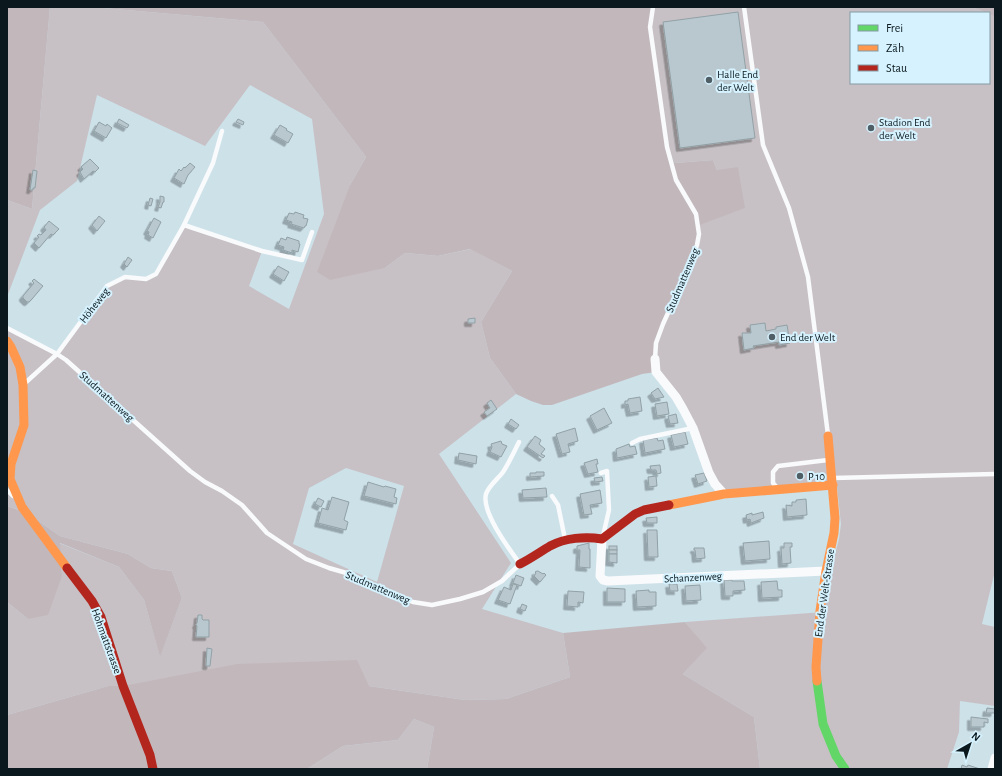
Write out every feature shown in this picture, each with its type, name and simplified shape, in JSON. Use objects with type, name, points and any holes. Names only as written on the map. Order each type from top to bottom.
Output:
[{"type":"street","name":"Hohmattstrasse","points":[[7,341],[20,367],[23,386],[24,424],[10,464],[10,478],[22,506],[92,601],[101,617],[123,686],[150,755],[153,769]]},
{"type":"street","name":"Studmattenweg","points":[[655,359],[656,372],[676,397],[683,409],[693,428],[709,473],[715,484],[724,494]]},
{"type":"street","name":"End der Welt-Strasse","points":[[828,436],[835,518],[834,533],[820,611],[816,667],[817,686],[823,724],[836,756],[845,769]]},
{"type":"street","points":[[602,539],[636,514],[644,510],[724,494],[779,490],[832,481]]},
{"type":"street","name":"Studmattenweg","points":[[520,564],[550,546],[565,541],[584,538],[602,539]]},
{"type":"street","name":"Schanzenweg","points":[[602,539],[600,576],[603,580],[608,581],[826,571]]},
{"type":"street","points":[[992,769],[995,758]]},
{"type":"lane","name":"Studmattenweg","points":[[653,7],[650,27],[667,147],[676,180],[696,214],[699,234],[691,262],[656,343],[655,359]]},
{"type":"lane","points":[[744,7],[763,145],[790,208],[808,277],[828,436]]},
{"type":"lane","name":"Höheweg","points":[[23,386],[57,354],[107,286],[125,277],[146,279],[156,274],[184,225],[213,163],[222,131]]},
{"type":"lane","points":[[184,225],[262,251],[302,260],[312,232]]},
{"type":"lane","name":"Studmattenweg","points":[[7,328],[66,360],[190,471],[242,505],[267,533],[306,559],[350,574],[413,602],[432,605],[460,600],[483,592],[502,581],[520,564]]},
{"type":"lane","points":[[632,443],[640,439],[693,428]]},
{"type":"lane","points":[[519,442],[504,471],[487,492],[485,500],[489,514],[503,540],[520,564]]},
{"type":"lane","points":[[779,490],[773,483],[773,472],[778,466],[830,460]]},
{"type":"lane","points":[[601,473],[607,471],[609,510],[602,539]]},
{"type":"lane","points":[[832,481],[995,474]]},
{"type":"lane","name":"Hohmattstrasse","points":[[7,490],[22,506]]},
{"type":"lane","points":[[552,496],[558,505],[565,541]]},
{"type":"shaded area","points":[[7,7],[50,7],[32,209],[7,200]]},
{"type":"shaded area","points":[[50,7],[92,7],[263,22],[366,157],[350,185],[385,268],[405,253],[438,256],[471,249],[512,271],[481,322],[490,358],[516,394],[439,454],[511,563],[482,609],[563,633],[570,677],[506,699],[465,700],[369,686],[108,686],[7,715],[7,602],[28,619],[62,576],[59,543],[119,567],[144,600],[160,656],[182,598],[172,571],[151,568],[128,554],[60,536],[27,513],[7,506],[7,328],[57,354],[107,286],[125,277],[146,279],[156,274],[184,225],[262,251],[249,286],[289,309],[324,214],[312,119],[250,85],[205,146],[97,95],[77,181],[40,210],[7,297],[7,200],[32,209]],"holes":[[[346,468],[404,486],[377,582],[293,544],[309,488]]]},
{"type":"shaded area","points":[[92,7],[653,7],[650,27],[667,147],[675,163],[713,160],[717,170],[738,167],[745,208],[697,226],[697,245],[656,343],[656,372],[642,374],[552,405],[543,405],[516,394],[490,358],[481,322],[512,271],[470,249],[438,256],[405,253],[385,268],[330,280],[317,272],[350,185],[366,157],[263,22]]},
{"type":"shaded area","points":[[653,7],[972,7],[984,12],[850,12],[850,84],[990,84],[990,14],[995,17],[995,571],[982,624],[995,627],[995,706],[960,701],[959,732],[947,769],[760,769],[754,717],[683,674],[706,648],[685,622],[824,612],[830,573],[839,539],[841,524],[836,478],[833,485],[724,494],[715,484],[693,428],[656,372],[656,343],[717,170],[713,160],[675,163],[667,147],[650,27]]},
{"type":"shaded area","points":[[972,7],[995,7],[995,17],[990,14],[990,12],[984,12]]},
{"type":"shaded area","points":[[7,506],[27,513],[60,536],[128,554],[151,568],[172,571],[182,598],[160,657],[144,600],[119,567],[60,543],[62,576],[48,615],[28,619],[7,602]]},
{"type":"shaded area","points":[[685,622],[707,648],[683,674],[754,717],[760,769],[427,769],[434,727],[414,719],[398,740],[343,746],[307,769],[7,769],[7,715],[108,686],[123,686],[237,664],[357,660],[369,686],[465,700],[506,699],[570,677],[563,633]]},
{"type":"shaded area","points":[[414,719],[434,727],[427,769],[307,769],[343,746],[398,740]]},
{"type":"building","name":"Halle End der Welt","points":[[738,12],[755,138],[680,148],[663,22]]},
{"type":"building","points":[[119,119],[129,125],[127,128],[117,123]]},
{"type":"building","points":[[238,119],[244,122],[243,125],[236,122]]},
{"type":"building","points":[[99,122],[106,126],[107,124],[112,128],[106,138],[94,131]]},
{"type":"building","points":[[280,125],[293,134],[288,143],[274,135]]},
{"type":"building","points":[[90,159],[99,168],[84,179],[80,172],[83,169],[81,167]]},
{"type":"building","points":[[190,163],[195,167],[188,175],[184,184],[174,178],[179,169],[181,171]]},
{"type":"building","points":[[33,170],[37,171],[35,188],[30,190]]},
{"type":"building","points":[[160,196],[164,197],[164,202],[161,208],[158,207]]},
{"type":"building","points":[[150,198],[153,199],[151,206],[148,205]]},
{"type":"building","points":[[295,212],[304,215],[303,218],[308,219],[304,228],[291,224],[292,222],[286,220],[289,213],[294,214]]},
{"type":"building","points":[[99,216],[105,221],[97,231],[92,225]]},
{"type":"building","points":[[154,218],[161,222],[153,238],[148,235],[149,232],[147,231]]},
{"type":"building","points":[[49,221],[59,229],[53,235],[51,234],[39,248],[34,243],[39,237],[37,236],[39,234],[41,235],[46,230],[44,227]]},
{"type":"building","points":[[287,237],[299,241],[300,244],[298,252],[292,250],[292,253],[283,250],[284,247],[278,245],[281,238],[286,240]]},
{"type":"building","points":[[128,257],[132,260],[127,267],[124,264]]},
{"type":"building","points":[[278,266],[289,272],[284,281],[273,274]]},
{"type":"building","points":[[34,279],[43,286],[29,302],[27,302],[23,296],[34,283],[32,281]]},
{"type":"building","points":[[475,318],[475,323],[468,323],[468,319]]},
{"type":"building","points":[[765,323],[766,331],[787,325],[790,343],[779,345],[779,342],[753,346],[754,348],[744,350],[742,333],[751,333],[750,325]]},
{"type":"building","points":[[658,388],[664,397],[655,399],[651,393]]},
{"type":"building","points":[[640,397],[642,411],[630,413],[628,404],[625,405],[625,401]]},
{"type":"building","points":[[491,400],[497,409],[487,416],[484,412],[490,408],[487,403]]},
{"type":"building","points":[[667,402],[669,414],[657,416],[655,404]]},
{"type":"building","points":[[604,408],[612,423],[597,430],[590,416]]},
{"type":"building","points":[[676,414],[678,423],[670,424],[668,416]]},
{"type":"building","points":[[511,419],[519,425],[516,429],[508,424]]},
{"type":"building","points":[[575,428],[578,441],[568,444],[570,452],[562,454],[556,434]]},
{"type":"building","points":[[685,432],[688,444],[674,447],[671,435]]},
{"type":"building","points":[[535,436],[541,440],[539,444],[545,449],[541,454],[545,456],[543,458],[527,447]]},
{"type":"building","points":[[657,438],[658,441],[663,440],[665,449],[645,453],[643,440]]},
{"type":"building","points":[[501,441],[502,444],[507,446],[501,457],[490,452],[492,447],[491,444]]},
{"type":"building","points":[[629,444],[630,447],[635,446],[637,454],[617,458],[616,449]]},
{"type":"building","points":[[459,453],[477,456],[476,464],[458,460]]},
{"type":"building","points":[[597,459],[598,464],[596,464],[598,472],[588,474],[584,463]]},
{"type":"building","points":[[660,465],[661,473],[657,474],[656,470],[651,470],[650,466]]},
{"type":"building","points":[[544,472],[544,476],[530,477],[530,473]]},
{"type":"building","points":[[704,473],[707,481],[698,484],[695,475]]},
{"type":"building","points":[[656,476],[657,486],[649,487],[648,477]]},
{"type":"building","points":[[602,477],[603,481],[595,482],[594,478]]},
{"type":"building","points":[[368,482],[396,489],[394,497],[397,498],[396,504],[364,496]]},
{"type":"building","points":[[546,488],[547,497],[523,498],[522,490]]},
{"type":"building","points":[[600,490],[602,503],[590,505],[592,514],[584,515],[580,494]]},
{"type":"building","points":[[332,497],[349,502],[344,520],[348,522],[346,530],[318,523],[322,508],[328,510]]},
{"type":"building","points":[[318,498],[324,501],[321,507],[315,504]]},
{"type":"building","points":[[806,499],[807,515],[787,517],[786,505],[792,506],[792,502],[796,502],[796,500]]},
{"type":"building","points":[[763,512],[764,518],[751,523],[750,519],[747,520],[746,515]]},
{"type":"building","points":[[657,517],[657,523],[647,523],[646,518]]},
{"type":"building","points":[[647,530],[657,530],[658,557],[648,557]]},
{"type":"building","points":[[769,541],[770,559],[745,561],[743,543]]},
{"type":"building","points":[[589,543],[590,568],[579,567],[580,550],[577,550],[577,546]]},
{"type":"building","points":[[784,543],[792,543],[792,547],[790,547],[791,563],[782,564],[781,548],[784,548]]},
{"type":"building","points":[[609,546],[617,546],[617,550],[609,550]]},
{"type":"building","points":[[694,548],[704,548],[705,558],[696,559]]},
{"type":"building","points":[[609,550],[617,550],[617,554],[609,554]]},
{"type":"building","points":[[609,554],[617,554],[617,563],[609,562]]},
{"type":"building","points":[[537,571],[546,575],[540,582],[534,576],[536,573],[535,572]]},
{"type":"building","points":[[516,575],[524,578],[521,586],[513,583]]},
{"type":"building","points":[[724,580],[744,581],[745,590],[733,591],[733,596],[725,596]]},
{"type":"building","points":[[777,581],[778,590],[782,590],[782,597],[762,598],[761,582]]},
{"type":"building","points":[[513,584],[517,585],[510,604],[498,600],[504,587],[511,590]]},
{"type":"building","points":[[669,584],[677,584],[678,591],[670,591]]},
{"type":"building","points":[[700,585],[701,600],[686,601],[685,586]]},
{"type":"building","points":[[607,588],[625,589],[625,602],[607,602]]},
{"type":"building","points":[[649,590],[649,592],[656,592],[656,606],[637,607],[636,591]]},
{"type":"building","points":[[568,591],[584,592],[583,603],[578,602],[578,607],[567,606]]},
{"type":"building","points":[[522,604],[527,606],[525,611],[520,609]]},
{"type":"building","points":[[198,615],[202,615],[203,620],[209,620],[209,637],[196,637]]},
{"type":"building","points":[[207,648],[212,649],[210,666],[206,666]]},
{"type":"building","points":[[987,708],[995,709],[994,713],[986,713]]},
{"type":"building","points":[[971,717],[988,719],[988,723],[984,722],[984,727],[971,727]]},
{"type":"building","points":[[962,765],[967,767],[968,765],[980,769],[961,769]]},
{"type":"traffic: fast","points":[[817,681],[823,724],[836,756],[845,769]]},
{"type":"traffic: slow","points":[[7,341],[20,367],[23,385],[24,425],[11,464],[10,479],[22,507],[67,568]]},
{"type":"traffic: slow","points":[[817,681],[816,667],[820,611],[834,533],[835,518],[828,436]]},
{"type":"traffic: slow","points":[[669,505],[724,494],[833,485]]},
{"type":"traffic: jam","points":[[520,564],[550,546],[562,541],[582,538],[602,539],[635,514],[644,510],[669,505]]},
{"type":"traffic: jam","points":[[67,568],[92,601],[101,617],[123,686],[150,755],[153,769]]},
{"type":"place","name":"Halle End der Welt","points":[[709,80]]},
{"type":"place","name":"Stadion End der Welt","points":[[871,128]]},
{"type":"place","name":"End der Welt","points":[[772,337]]},
{"type":"place","name":"P 10","points":[[800,476]]}]
